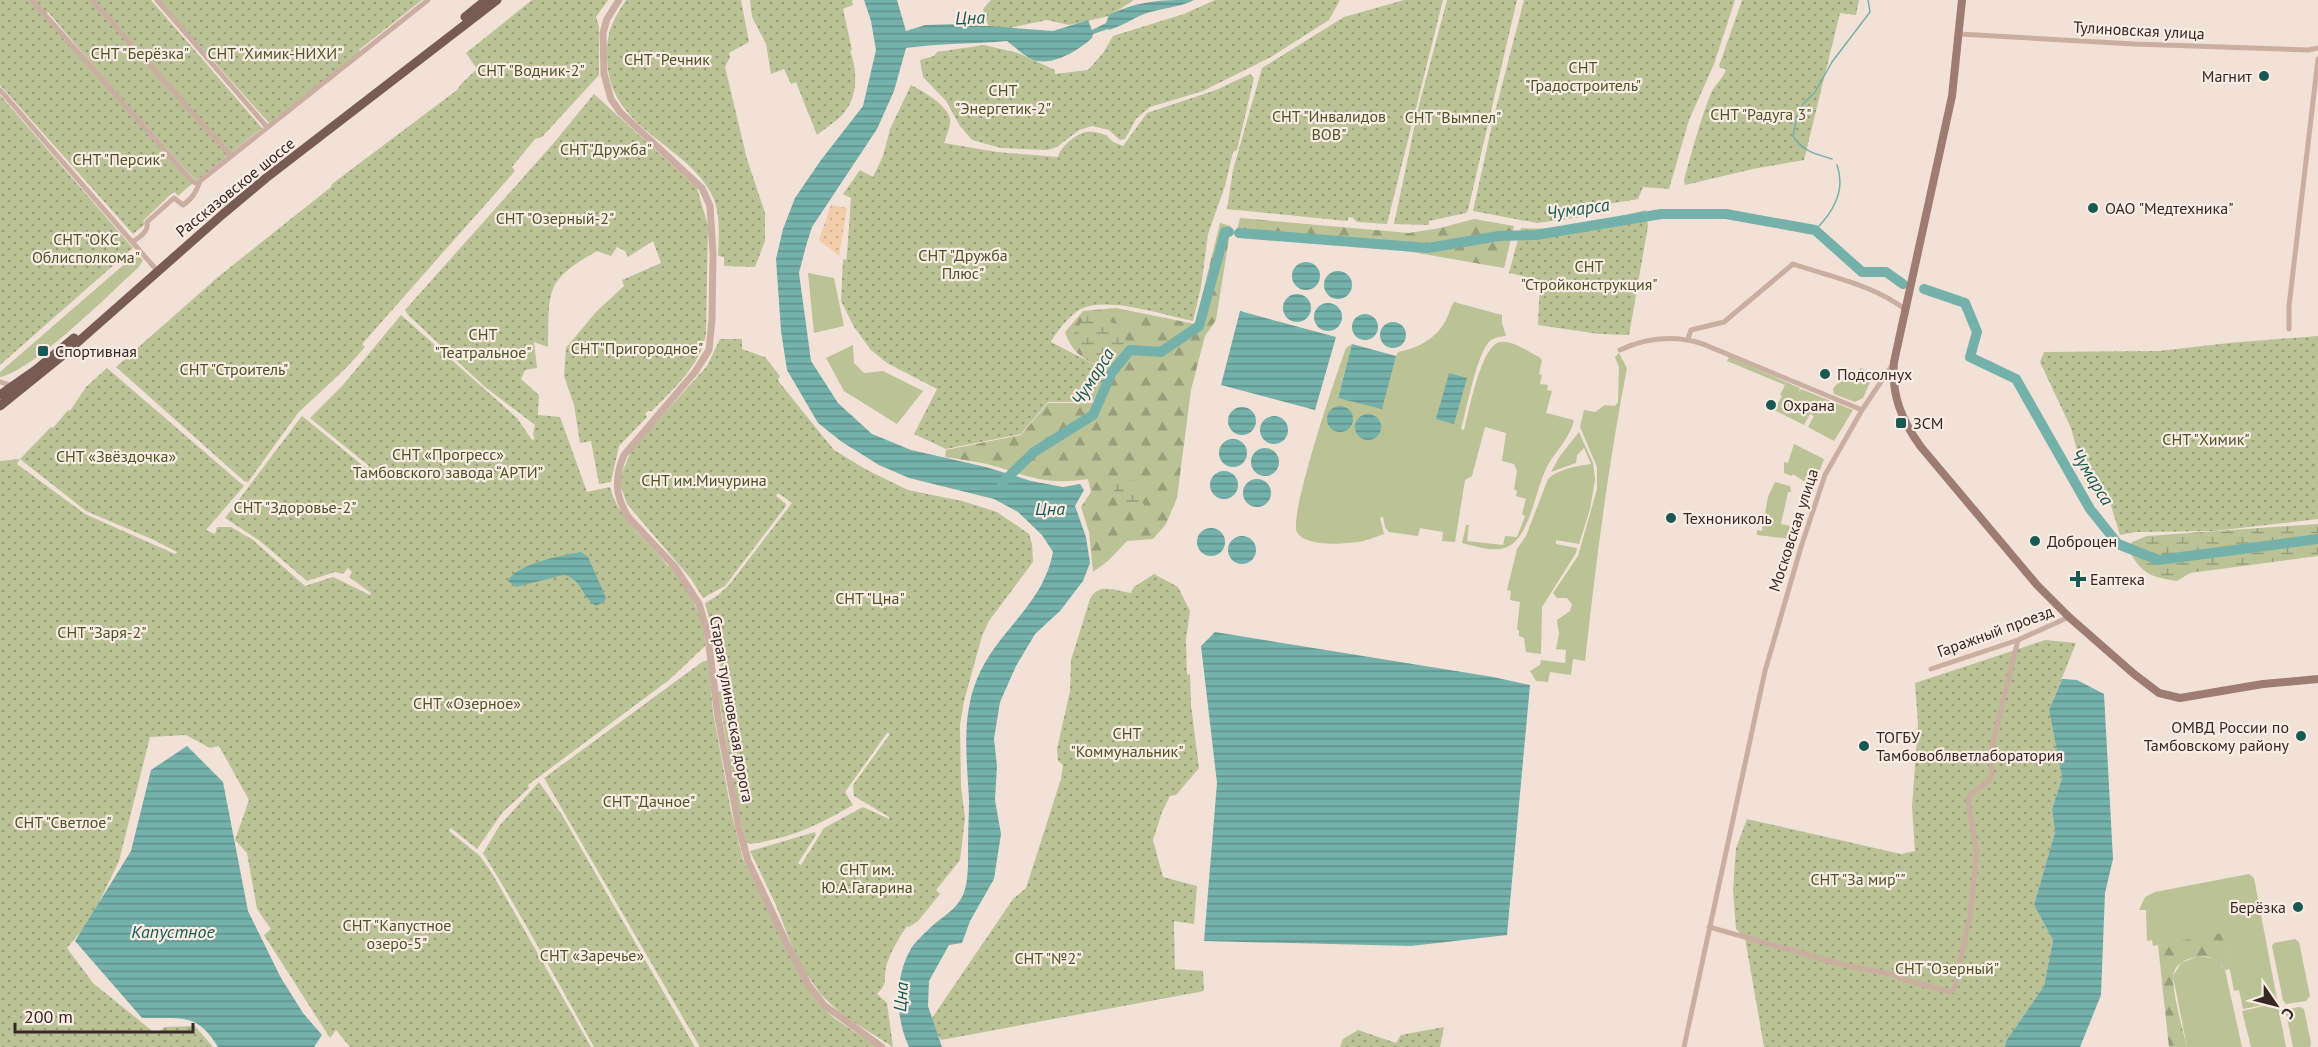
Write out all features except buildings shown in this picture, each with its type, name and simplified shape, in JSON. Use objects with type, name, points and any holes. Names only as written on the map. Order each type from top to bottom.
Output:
[{"type":"main road","name":"Рассказовское шоссе","points":[[0,395],[58,352],[272,166],[486,0]]},
{"type":"main road","name":"Рассказовское шоссе","points":[[0,406],[62,356],[249,193],[497,0]]},
{"type":"main road","name":"Московская улица","points":[[1894,362],[1952,96],[1962,0]]},
{"type":"main road","points":[[1894,362],[1894,393],[1912,434],[2037,585],[2069,617],[2159,693],[2180,698],[2263,684],[2318,679]]},
{"type":"street","points":[[32,0],[193,182],[198,184]]},
{"type":"street","points":[[92,0],[231,156]]},
{"type":"street","points":[[157,0],[267,127]]},
{"type":"street","points":[[133,242],[147,230],[147,222],[174,198],[183,204],[195,194],[198,184],[231,156],[428,0]]},
{"type":"street","name":"Старая тулиновская дорога","points":[[619,0],[607,19],[603,33],[604,74],[609,94],[620,112],[702,188],[710,206],[713,267],[709,350],[695,372],[624,455],[618,471],[617,493],[629,518],[675,567],[699,604],[707,630],[718,717],[744,847],[748,861],[794,959],[808,984],[824,1005],[882,1047]]},
{"type":"street","name":"Тулиновская улица","points":[[1959,34],[2225,48],[2308,50],[2318,48]]},
{"type":"street","points":[[2289,329],[2289,306],[2318,59]]},
{"type":"street","points":[[0,90],[154,267]]},
{"type":"street","points":[[1688,339],[1691,330],[1724,322],[1793,264],[1844,279],[1890,300],[1906,311]]},
{"type":"street","points":[[1620,350],[1653,340],[1688,339],[1862,410]]},
{"type":"street","name":"Московская улица","points":[[1684,1047],[1765,671],[1796,563],[1825,475],[1862,410],[1894,362]]},
{"type":"street","points":[[0,382],[13,386]]},
{"type":"street","name":"Гаражный проезд","points":[[1931,669],[2018,640],[2069,617]]},
{"type":"street","points":[[1709,927],[1844,965],[1896,975],[1949,992],[1954,990],[1970,915],[1975,870],[1976,849],[1968,801],[1971,793],[1988,782],[1992,774],[1991,750],[2018,640]]},
{"type":"green space","name":"СНТ \"Персик\"","points":[[0,0],[31,0],[193,183],[178,196],[175,192],[171,194],[143,221],[145,224],[133,234],[0,85]]},
{"type":"green space","name":"СНТ \"Берёзка\"","points":[[35,0],[151,0],[262,128],[196,181]]},
{"type":"green space","name":"СНТ \"Химик-НИХИ\"","points":[[159,0],[422,0],[359,50],[360,53],[269,123]]},
{"type":"green space","name":"СНТ \"Строитель\"","points":[[532,0],[608,0],[596,17],[599,27],[599,75],[542,137],[535,139],[512,167],[515,171],[362,344],[365,347],[298,413],[248,482],[244,481],[116,367],[218,277],[332,184],[457,90],[477,69],[466,53]]},
{"type":"green space","name":"СНТ \"Речник","points":[[626,0],[741,0],[749,42],[729,53],[730,57],[725,67],[747,159],[765,213],[765,241],[755,267],[724,266],[724,257],[718,256],[718,216],[711,193],[685,162],[637,122],[623,107],[613,90],[608,69],[608,40],[612,25]]},
{"type":"green space","points":[[750,0],[852,0],[853,5],[843,9],[855,75],[852,100],[837,120],[817,135],[796,82],[791,84],[784,69],[771,74],[766,44],[752,17]]},
{"type":"green space","points":[[991,0],[1134,0],[1109,16],[1069,25],[1047,20],[995,31],[988,25],[983,9]]},
{"type":"green space","name":"СНТ \"Энергетик-2\"","points":[[1215,0],[1340,0],[1329,20],[1271,57],[1203,91],[1150,107],[1136,119],[1125,139],[1120,140],[1109,130],[1092,126],[1079,130],[1057,147],[1047,150],[1001,148],[972,140],[960,126],[946,101],[923,77],[920,60],[934,56],[937,52],[984,45],[1018,53],[1055,70],[1055,74],[1088,70],[1103,53],[1113,36],[1184,14]]},
{"type":"green space","name":"СНТ \"Инвалидов ВОВ\"","points":[[1404,0],[1443,0],[1387,224],[1357,222],[1349,217],[1347,221],[1227,209],[1233,170],[1262,68],[1344,17]]},
{"type":"green space","name":"СНТ \"Вымпел\"","points":[[1447,0],[1517,0],[1468,210],[1466,213],[1429,221],[1429,225],[1394,224],[1419,105]]},
{"type":"green space","name":"СНТ \"Градостроитель\"","points":[[1524,0],[1735,0],[1714,64],[1689,120],[1669,189],[1643,187],[1638,199],[1590,207],[1589,216],[1537,223],[1473,211],[1494,116]]},
{"type":"green space","name":"СНТ \"Радуга 3\"","points":[[1742,0],[1859,0],[1856,15],[1840,13],[1804,160],[1685,185],[1684,180],[1707,104],[1726,69],[1719,66]]},
{"type":"green space","name":"СНТ \"Дружба Плюс\"","points":[[1250,74],[1254,78],[1237,150],[1233,152],[1225,186],[1208,234],[1201,287],[1193,321],[1122,306],[1095,305],[1083,308],[1065,323],[1051,342],[1111,373],[1092,402],[1048,402],[1021,434],[946,449],[914,434],[937,389],[887,363],[871,350],[854,327],[841,301],[843,259],[846,260],[847,254],[851,198],[843,194],[860,170],[873,177],[883,156],[890,129],[911,85],[934,99],[948,113],[950,125],[944,143],[997,152],[1058,157],[1069,142],[1086,132],[1106,135],[1113,142],[1123,146],[1147,113],[1216,90]]},
{"type":"green space","points":[[594,94],[697,188],[708,226],[706,334],[703,345],[685,376],[652,411],[645,414],[647,417],[619,446],[611,482],[599,484],[591,441],[580,443],[574,405],[564,376],[566,348],[596,312],[624,286],[622,280],[661,263],[653,241],[628,257],[625,251],[617,247],[611,256],[597,251],[564,273],[556,283],[551,297],[548,347],[534,342],[537,368],[525,370],[521,379],[539,395],[538,415],[560,417],[587,492],[610,487],[614,499],[627,520],[670,566],[683,584],[699,614],[705,646],[669,680],[528,785],[529,788],[502,813],[477,849],[451,828],[449,831],[480,856],[493,875],[591,1047],[350,1047],[336,1030],[330,1038],[264,935],[271,929],[257,909],[247,853],[235,840],[249,800],[219,746],[210,748],[186,735],[150,737],[119,861],[91,919],[67,948],[93,983],[156,1034],[165,1027],[195,1026],[213,1047],[0,1047],[0,461],[20,459],[51,427],[53,428],[68,410],[70,411],[86,387],[107,368],[244,486],[206,530],[215,534],[217,527],[231,527],[253,540],[305,586],[333,577],[370,595],[371,593],[349,577],[352,572],[348,568],[343,574],[335,572],[307,581],[260,541],[225,518],[302,416],[367,469],[369,466],[310,418],[343,385],[401,315],[517,418],[532,440],[535,439],[533,435],[535,425],[485,387],[405,310],[552,145]],"holes":[[[20,459],[86,511],[154,540],[177,552],[175,554],[85,514],[17,464]]]},
{"type":"green space","name":"СНТ \"ОКС Облисполкома\"","points":[[0,95],[133,248],[0,365]]},
{"type":"green space","name":"СНТ \"Стройконструкция\"","points":[[1646,210],[1648,226],[1629,335],[1599,334],[1538,325],[1540,280],[1509,273],[1521,228],[1569,227]]},
{"type":"green space","points":[[1240,218],[1409,233],[1474,219],[1514,226],[1504,268],[1383,247],[1236,235]]},
{"type":"green space","points":[[1220,223],[1231,226],[1216,320],[1205,336],[1191,390],[1177,498],[1166,524],[1153,539],[1127,541],[1108,561],[1093,572],[1089,532],[1081,507],[1091,492],[1088,479],[1059,481],[1036,478],[987,464],[945,457],[946,450],[1021,435],[1048,403],[1093,403],[1111,372],[1077,353],[1069,341],[1065,332],[1083,311],[1116,308],[1195,324]]},
{"type":"green space","points":[[136,254],[143,260],[138,268],[91,312],[32,361],[0,377],[0,372]]},
{"type":"green space","points":[[808,273],[834,278],[844,326],[814,333]]},
{"type":"green space","points":[[1454,302],[1502,315],[1506,336],[1492,340],[1484,350],[1476,371],[1461,429],[1464,430],[1487,354],[1493,346],[1500,342],[1515,345],[1542,360],[1539,374],[1542,375],[1540,384],[1548,385],[1547,390],[1552,391],[1546,413],[1574,420],[1569,433],[1546,469],[1527,524],[1521,534],[1515,542],[1502,549],[1462,543],[1466,525],[1469,525],[1467,541],[1503,545],[1505,536],[1517,537],[1525,516],[1522,514],[1526,499],[1516,496],[1517,491],[1514,489],[1517,471],[1514,464],[1502,461],[1506,433],[1485,427],[1472,476],[1465,480],[1455,542],[1442,541],[1443,532],[1420,528],[1418,536],[1389,532],[1385,527],[1383,517],[1380,518],[1384,534],[1364,541],[1325,543],[1301,537],[1297,532],[1296,521],[1306,474],[1346,348],[1352,344],[1338,397],[1396,356],[1398,352],[1413,348],[1432,337],[1442,327]]},
{"type":"green space","points":[[1087,314],[1119,324],[1130,350],[1112,372],[1085,359],[1073,335]]},
{"type":"green space","name":"СНТ \"Химик\"","points":[[2318,336],[2318,519],[2214,531],[2136,532],[2120,535],[2109,499],[2102,499],[2078,454],[2071,428],[2040,362],[2044,352],[2159,351]]},
{"type":"green space","points":[[720,339],[742,339],[742,349],[765,357],[780,376],[779,382],[834,450],[867,470],[908,490],[962,501],[997,512],[1029,534],[1032,544],[1033,562],[989,621],[982,636],[964,701],[960,725],[961,786],[965,818],[960,860],[936,890],[940,894],[918,921],[907,926],[901,935],[888,961],[884,983],[877,994],[887,1003],[893,1047],[844,1016],[822,996],[803,969],[750,851],[815,832],[816,835],[798,863],[801,865],[824,828],[863,807],[889,819],[854,796],[853,785],[890,734],[887,733],[845,792],[853,805],[815,825],[791,835],[750,844],[746,842],[737,803],[718,692],[721,691],[719,678],[722,677],[705,603],[729,585],[792,503],[778,493],[776,496],[786,506],[725,586],[703,598],[691,579],[627,504],[621,487],[621,475],[632,449],[707,366]]},
{"type":"green space","points":[[853,345],[854,363],[864,373],[883,371],[923,391],[897,424],[844,391],[826,358]]},
{"type":"green space","points":[[1619,353],[1627,368],[1603,514],[1585,661],[1573,659],[1571,675],[1550,672],[1548,682],[1536,681],[1530,671],[1540,665],[1541,660],[1565,663],[1566,650],[1556,649],[1559,634],[1557,620],[1570,611],[1572,604],[1567,598],[1557,598],[1553,593],[1578,556],[1597,489],[1597,467],[1580,427],[1584,410],[1595,412],[1605,405],[1615,406],[1618,402],[1619,367],[1615,357]]},
{"type":"green space","points":[[1729,357],[1800,388],[1799,392],[1801,389],[1853,410],[1834,441],[1808,427],[1814,416],[1810,414],[1804,425],[1774,410],[1785,385],[1727,361]]},
{"type":"green space","points":[[1861,368],[1869,372],[1872,378],[1863,398],[1855,402],[1834,394],[1833,389],[1836,385]]},
{"type":"green space","points":[[1579,432],[1593,463],[1595,480],[1590,509],[1579,544],[1556,540],[1556,544],[1577,548],[1576,553],[1542,607],[1541,654],[1526,652],[1524,638],[1519,636],[1517,629],[1520,602],[1510,600],[1511,591],[1507,590],[1517,549],[1526,536],[1548,479],[1562,470],[1591,464],[1584,448],[1577,455],[1576,463],[1551,472],[1560,456]]},
{"type":"green space","points":[[1794,444],[1824,459],[1815,483],[1808,484],[1793,474],[1792,476],[1784,473],[1784,462],[1788,463]]},
{"type":"green space","points":[[1116,480],[1137,481],[1137,493],[1144,505],[1141,512],[1113,495]]},
{"type":"green space","points":[[1775,482],[1790,486],[1791,492],[1788,492],[1781,524],[1795,527],[1792,539],[1757,535],[1757,530],[1762,531],[1768,497]]},
{"type":"green space","points":[[2318,524],[2318,556],[2190,573],[2177,581],[2148,573],[2138,564],[2128,549],[2132,542],[2147,536]]},
{"type":"green space","name":"СНТ \"Коммунальник\"","points":[[1154,574],[1178,587],[1190,611],[1186,640],[1187,674],[1190,675],[1191,705],[1199,768],[1176,795],[1170,796],[1153,840],[1163,877],[1197,886],[1194,924],[1174,921],[1175,969],[1203,971],[1204,991],[941,1040],[930,1021],[1013,899],[1026,888],[1061,779],[1063,765],[1058,761],[1057,749],[1070,691],[1071,660],[1090,599],[1103,589],[1131,593],[1134,587]]},
{"type":"green space","points":[[2045,640],[2076,643],[2049,710],[2062,778],[2052,809],[2055,832],[2034,905],[2053,940],[2044,986],[2006,1041],[2005,1047],[1764,1047],[1745,938],[1736,929],[1733,890],[1736,848],[1747,819],[1901,854],[1915,851],[1912,807],[1918,724],[1915,683]]},
{"type":"green space","name":"СНТ \"Дачное\"","points":[[708,660],[713,712],[731,811],[743,859],[799,974],[818,1003],[834,1018],[877,1047],[700,1047],[544,778],[702,662]]},
{"type":"green space","name":"СНТ «Заречье»","points":[[539,782],[562,815],[695,1047],[594,1047],[483,853],[500,825]]},
{"type":"green space","points":[[2249,874],[2254,878],[2277,999],[2273,1003],[2243,1009],[2239,990],[2234,991],[2223,934],[2153,946],[2152,940],[2147,941],[2146,910],[2139,910],[2145,897],[2155,892]]},
{"type":"green space","points":[[2223,933],[2230,969],[2225,970],[2213,959],[2201,956],[2187,960],[2175,969],[2174,987],[2187,1047],[2169,1047],[2158,945]]},
{"type":"green space","points":[[2295,939],[2299,942],[2310,996],[2306,1001],[2286,1004],[2283,1000],[2272,946],[2274,943]]},
{"type":"green space","points":[[2199,956],[2215,959],[2225,970],[2242,1047],[2187,1047],[2173,976],[2181,963]]},
{"type":"green space","points":[[2273,1004],[2278,1006],[2286,1047],[2251,1047],[2242,1011]]},
{"type":"green space","points":[[2300,1007],[2304,1009],[2310,1047],[2293,1047],[2286,1013],[2288,1009]]},
{"type":"green space","points":[[1444,1027],[1440,1047],[1340,1047],[1343,1039],[1358,1030],[1396,1043],[1401,1035]]},
{"type":"sand","points":[[831,205],[847,208],[839,256],[819,240]]},
{"type":"water","name":"Цна","points":[[864,0],[897,0],[906,31],[925,25],[960,24],[1053,31],[1088,20],[1092,30],[1106,23],[1109,15],[1141,4],[1194,0],[1144,14],[1109,30],[1093,34],[1092,38],[1072,53],[1055,60],[1031,59],[1007,41],[906,48],[894,91],[877,129],[812,227],[799,273],[811,361],[838,403],[872,434],[911,450],[986,467],[1031,481],[1063,487],[1080,484],[1084,490],[1075,506],[1086,537],[1090,563],[1083,581],[1060,611],[1035,634],[1016,666],[1000,702],[994,739],[997,766],[995,800],[1001,834],[994,879],[970,921],[962,943],[949,945],[929,981],[928,1006],[942,1047],[909,1047],[901,1023],[899,983],[906,958],[914,944],[953,909],[963,895],[968,864],[967,724],[972,694],[977,679],[996,646],[1040,588],[1053,552],[1042,535],[1018,512],[994,499],[909,478],[879,465],[842,442],[818,423],[787,370],[781,331],[776,259],[783,229],[795,198],[863,106],[876,50],[871,21]]},
{"type":"water","points":[[1306,262],[1316,266],[1320,276],[1316,286],[1306,290],[1296,286],[1292,276],[1296,266]]},
{"type":"water","points":[[1338,271],[1348,275],[1352,285],[1348,295],[1338,299],[1328,295],[1324,285],[1328,275]]},
{"type":"water","points":[[1297,294],[1307,298],[1311,308],[1307,318],[1297,322],[1287,318],[1283,308],[1287,298]]},
{"type":"water","points":[[1328,303],[1338,307],[1342,317],[1338,327],[1328,331],[1318,327],[1314,317],[1318,307]]},
{"type":"water","points":[[1240,311],[1336,337],[1315,410],[1221,385]]},
{"type":"water","points":[[1365,314],[1374,318],[1378,327],[1374,336],[1365,340],[1356,336],[1352,327],[1356,318]]},
{"type":"water","points":[[1393,322],[1402,326],[1406,335],[1402,344],[1393,348],[1384,344],[1380,335],[1384,326]]},
{"type":"water","points":[[1352,344],[1396,356],[1382,409],[1338,398]]},
{"type":"water","points":[[1449,373],[1467,378],[1454,424],[1436,419]]},
{"type":"water","points":[[1340,406],[1349,410],[1353,419],[1349,428],[1340,432],[1331,428],[1327,419],[1331,410]]},
{"type":"water","points":[[1242,407],[1252,411],[1256,421],[1252,431],[1242,435],[1232,431],[1228,421],[1232,411]]},
{"type":"water","points":[[1368,414],[1377,418],[1381,427],[1377,436],[1368,440],[1359,436],[1355,427],[1359,418]]},
{"type":"water","points":[[1274,416],[1284,420],[1288,430],[1284,440],[1274,444],[1264,440],[1260,430],[1264,420]]},
{"type":"water","points":[[1233,439],[1243,443],[1247,453],[1243,463],[1233,467],[1223,463],[1219,453],[1223,443]]},
{"type":"water","points":[[1265,448],[1275,452],[1279,462],[1275,472],[1265,476],[1255,472],[1251,462],[1255,452]]},
{"type":"water","points":[[1224,471],[1234,475],[1238,485],[1234,495],[1224,499],[1214,495],[1210,485],[1214,475]]},
{"type":"water","points":[[1257,479],[1267,483],[1271,493],[1267,503],[1257,507],[1247,503],[1243,493],[1247,483]]},
{"type":"water","points":[[1211,528],[1221,532],[1225,542],[1221,552],[1211,556],[1201,552],[1197,542],[1201,532]]},
{"type":"water","points":[[1242,536],[1252,540],[1256,550],[1252,560],[1242,564],[1232,560],[1228,550],[1232,540]]},
{"type":"water","points":[[581,552],[588,557],[606,598],[596,606],[574,580],[563,575],[516,587],[508,581],[513,575],[530,565]]},
{"type":"water","points":[[1215,632],[1530,685],[1507,935],[1411,946],[1204,941],[1217,783],[1201,646]]},
{"type":"water","points":[[2062,679],[2077,680],[2104,694],[2113,859],[2105,893],[2101,995],[2080,1047],[2005,1047],[2006,1041],[2044,986],[2053,940],[2034,905],[2055,832],[2052,809],[2062,778],[2049,710]]},
{"type":"water","name":"Капустное","points":[[187,746],[223,782],[248,911],[281,978],[303,1013],[322,1035],[314,1047],[218,1047],[210,1035],[194,1022],[177,1018],[142,1018],[75,941],[131,851],[151,770]]},
{"type":"waterway","points":[[1832,159],[1810,151],[1797,141],[1793,136],[1797,117],[1803,104],[1815,92],[1832,62],[1870,12],[1868,0]]},
{"type":"waterway","points":[[1815,230],[1836,201],[1840,183],[1837,165]]},
{"type":"waterway","name":"Чумарса","points":[[1239,233],[1428,248],[1499,236],[1536,235],[1661,214],[1726,214],[1815,230],[1862,272],[1886,272],[1903,284]]},
{"type":"waterway","name":"Чумарса","points":[[1002,483],[1034,452],[1093,415],[1112,372],[1130,350],[1161,352],[1199,326],[1225,232],[1229,232]]},
{"type":"waterway","name":"Чумарса","points":[[1924,289],[1965,303],[1977,332],[1970,357],[2016,379],[2090,509],[2118,544],[2158,560],[2318,539]]},
{"type":"place","name":"Магнит","points":[[2264,76]]},
{"type":"place","name":"ОАО \"Медтехника\"","points":[[2093,208]]},
{"type":"place","name":"Спортивная","points":[[43,351]]},
{"type":"place","name":"Подсолнух","points":[[1825,374]]},
{"type":"place","name":"Охрана","points":[[1771,405]]},
{"type":"place","name":"ЗСМ","points":[[1901,423]]},
{"type":"place","name":"Технониколь","points":[[1671,518]]},
{"type":"place","name":"Доброцен","points":[[2035,541]]},
{"type":"place","name":"Еаптека","points":[[2078,579]]},
{"type":"place","name":"ОМВД России по Тамбовскому району","points":[[2301,736]]},
{"type":"place","name":"ТОГБУ Тамбовоблветлаборатория","points":[[1864,746]]},
{"type":"place","name":"Берёзка","points":[[2298,907]]},
{"type":"park label","name":"СНТ \"Водник-2\"","points":[[531,70]]},
{"type":"park label","name":"СНТ\"Дружба\"","points":[[606,149]]},
{"type":"park label","name":"СНТ \"Озерный-2\"","points":[[555,218]]},
{"type":"park label","name":"СНТ \"Театральное\"","points":[[483,343]]},
{"type":"park label","name":"СНТ\"Пригородное\"","points":[[637,348]]},
{"type":"park label","name":"СНТ «Звёздочка»","points":[[116,456]]},
{"type":"park label","name":"СНТ «Прогресс» Тамбовского завода “АРТИ”","points":[[448,463]]},
{"type":"park label","name":"СНТ им.Мичурина","points":[[704,480]]},
{"type":"park label","name":"СНТ \"Здоровье-2\"","points":[[295,507]]},
{"type":"park label","name":"СНТ \"Цна\"","points":[[870,598]]},
{"type":"park label","name":"СНТ \"Заря-2\"","points":[[102,632]]},
{"type":"park label","name":"СНТ «Озерное»","points":[[467,703]]},
{"type":"park label","name":"СНТ \"Светлое\"","points":[[63,822]]},
{"type":"park label","name":"СНТ им. Ю.А.Гагарина","points":[[867,878]]},
{"type":"park label","name":"СНТ \"За мир\"\"","points":[[1858,879]]},
{"type":"park label","name":"СНТ \"Капустное озеро-5\"","points":[[397,934]]},
{"type":"park label","name":"СНТ \"№2\"","points":[[1048,958]]},
{"type":"park label","name":"СНТ \"Озерный\"","points":[[1947,968]]}]
